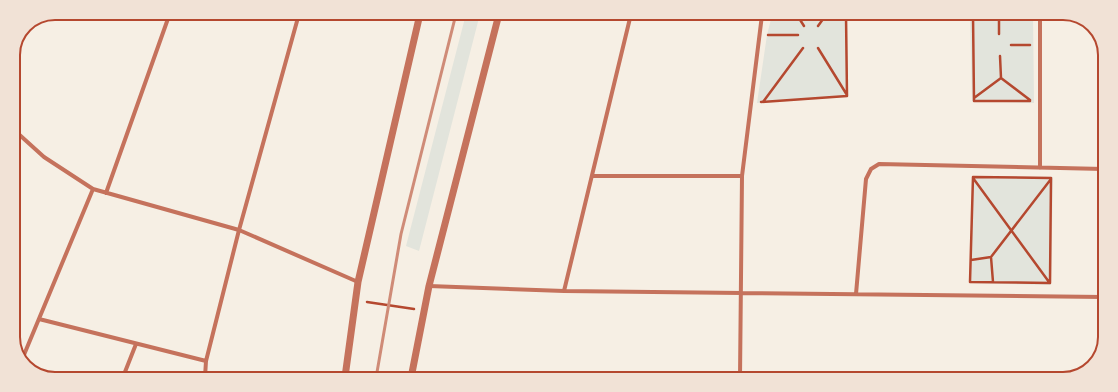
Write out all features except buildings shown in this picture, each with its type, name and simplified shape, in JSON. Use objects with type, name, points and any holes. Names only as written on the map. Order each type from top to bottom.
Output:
[{"type":"street","points":[[106,193],[168,20]]},
{"type":"street","points":[[205,372],[206,361],[239,230],[297,20]]},
{"type":"street","points":[[346,372],[358,282],[419,20]]},
{"type":"street","points":[[412,372],[429,286],[497,20]]},
{"type":"street","points":[[564,291],[630,20]]},
{"type":"street","points":[[740,372],[742,176],[761,20]]},
{"type":"street","points":[[1040,20],[1040,168]]},
{"type":"street","points":[[20,135],[44,157],[93,189],[239,230],[358,282]]},
{"type":"street","points":[[856,294],[866,179],[871,170],[879,164],[1098,169]]},
{"type":"street","points":[[592,176],[742,176]]},
{"type":"street","points":[[25,353],[93,189]]},
{"type":"street","points":[[429,286],[564,291],[1098,297]]},
{"type":"street","points":[[39,319],[206,361]]},
{"type":"street","points":[[125,372],[136,344]]},
{"type":"path","points":[[800,20],[804,26]]},
{"type":"path","points":[[818,26],[822,20]]},
{"type":"path","points":[[846,20],[847,96]]},
{"type":"path","points":[[972,20],[974,101],[1032,102]]},
{"type":"path","points":[[999,34],[1000,20]]},
{"type":"path","points":[[767,35],[798,35]]},
{"type":"path","points":[[1011,45],[1032,45],[1032,38]]},
{"type":"path","points":[[764,102],[803,48]]},
{"type":"path","points":[[818,48],[847,96]]},
{"type":"path","points":[[1000,56],[1001,78],[1032,102]]},
{"type":"path","points":[[974,98],[1001,78]]},
{"type":"path","points":[[1032,94],[1032,104],[1040,114]]},
{"type":"path","points":[[758,102],[847,96]]},
{"type":"path","points":[[1050,283],[1051,168]]},
{"type":"path","points":[[973,177],[1051,178]]},
{"type":"path","points":[[973,177],[1050,283]]},
{"type":"path","points":[[973,177],[970,282],[1050,283]]},
{"type":"path","points":[[993,282],[991,257],[1051,178]]},
{"type":"path","points":[[971,260],[991,257]]},
{"type":"path","points":[[356,300],[424,310]]},
{"type":"shaded area","points":[[464,20],[478,20],[419,251],[406,246]]},
{"type":"shaded area","points":[[771,20],[847,20],[848,97],[757,103],[767,35]]},
{"type":"shaded area","points":[[970,20],[1033,20],[1034,103],[972,101]]},
{"type":"shaded area","points":[[972,176],[1053,177],[1051,285],[970,283]]},
{"type":"railway","points":[[377,372],[401,234],[454,20]]}]
